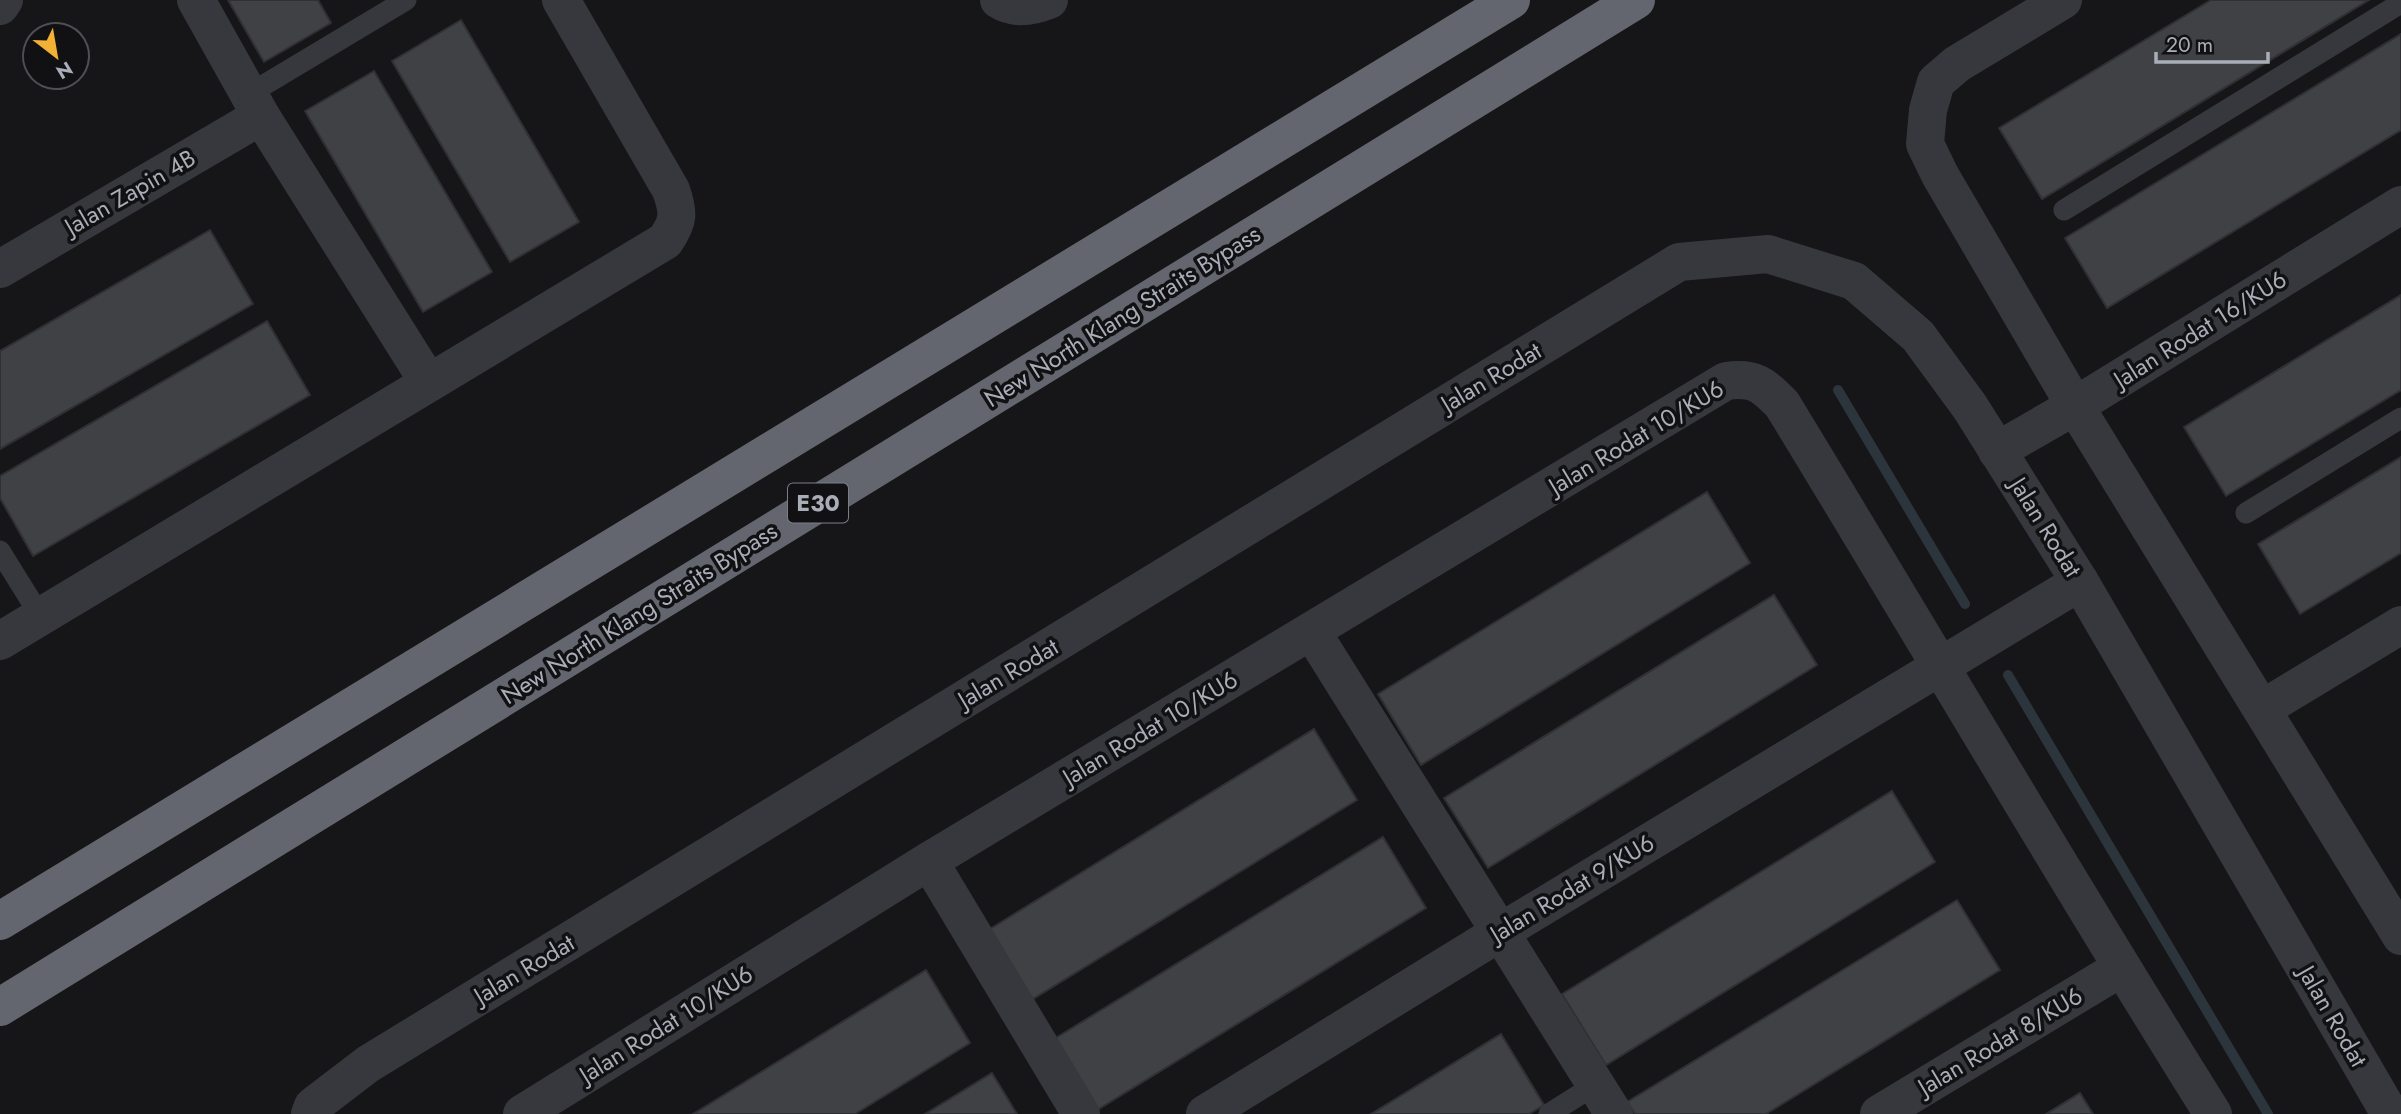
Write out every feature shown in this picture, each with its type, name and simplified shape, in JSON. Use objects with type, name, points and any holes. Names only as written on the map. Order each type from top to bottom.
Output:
[{"type":"highway","points":[[0,921],[1511,0]]},
{"type":"highway","name":"New North Klang Straits Bypass","points":[[0,1007],[1636,0]]},
{"type":"street","points":[[0,6],[4,0]]},
{"type":"street","points":[[195,0],[256,105],[429,383]]},
{"type":"street","points":[[0,641],[665,241],[675,226],[677,209],[671,191],[561,0]]},
{"type":"street","points":[[999,0],[1009,6],[1029,6],[1049,0]]},
{"type":"street","points":[[2063,0],[1957,64],[1936,82],[1927,110],[1925,144],[1940,175],[2075,406],[2401,936]]},
{"type":"street","name":"Jalan Zapin 4B","points":[[0,269],[256,105]]},
{"type":"street","name":"Jalan Rodat 16/KU6","points":[[1997,451],[2075,406],[2401,205]]},
{"type":"street","name":"Jalan Rodat","points":[[310,1114],[313,1106],[368,1064],[1679,262],[1768,254],[1854,281],[1918,336],[1970,407],[2081,582],[2390,1114]]},
{"type":"street","name":"Jalan Rodat 10/KU6","points":[[522,1114],[929,861],[1726,381],[1743,379],[1763,385],[1782,404],[1941,664]]},
{"type":"street","name":"Jalan Rodat 9/KU6","points":[[1205,1114],[1941,664],[2081,582]]},
{"type":"street","points":[[2262,709],[2401,625]]},
{"type":"street","points":[[1312,632],[1604,1099]]},
{"type":"street","points":[[1941,664],[2121,968],[2213,1114]]},
{"type":"street","points":[[929,861],[1081,1114]]},
{"type":"street","name":"Jalan Rodat 8/KU6","points":[[1879,1114],[2121,968]]},
{"type":"lane","points":[[256,105],[406,0]]},
{"type":"lane","points":[[2064,210],[2401,3]]},
{"type":"lane","points":[[2246,513],[2401,418]]},
{"type":"lane","points":[[0,551],[41,617]]},
{"type":"lane","points":[[1549,1114],[1604,1099]]},
{"type":"building","points":[[228,0],[318,0],[331,23],[264,62]]},
{"type":"building","points":[[2211,0],[2369,0],[2042,199],[1999,128]]},
{"type":"building","points":[[461,20],[579,222],[510,262],[392,61]]},
{"type":"building","points":[[2401,34],[2401,130],[2107,308],[2065,238]]},
{"type":"building","points":[[374,71],[492,272],[423,312],[305,111]]},
{"type":"building","points":[[210,230],[253,304],[0,449],[0,351]]},
{"type":"building","points":[[2401,295],[2401,390],[2226,496],[2184,427]]},
{"type":"building","points":[[267,321],[310,395],[33,556],[0,498],[0,476]]},
{"type":"building","points":[[2401,457],[2401,553],[2300,614],[2258,544]]},
{"type":"building","points":[[1707,492],[1750,563],[1421,765],[1378,694]]},
{"type":"building","points":[[1774,595],[1817,665],[1488,868],[1444,798]]},
{"type":"building","points":[[1314,729],[1357,800],[1028,1002],[985,932]]},
{"type":"building","points":[[1892,791],[1935,862],[1606,1065],[1562,994]]},
{"type":"building","points":[[1383,837],[1426,908],[1097,1110],[1054,1039]]},
{"type":"building","points":[[1957,900],[2000,970],[1766,1114],[1635,1114],[1627,1102]]},
{"type":"building","points":[[926,970],[970,1043],[855,1114],[693,1114]]},
{"type":"building","points":[[1501,1034],[1544,1105],[1529,1114],[1371,1114]]},
{"type":"building","points":[[992,1073],[1017,1114],[925,1114]]},
{"type":"building","points":[[2080,1093],[2093,1114],[2046,1114]]},
{"type":"waterway","points":[[1838,390],[1965,604]]},
{"type":"waterway","points":[[2008,675],[2268,1114]]}]
